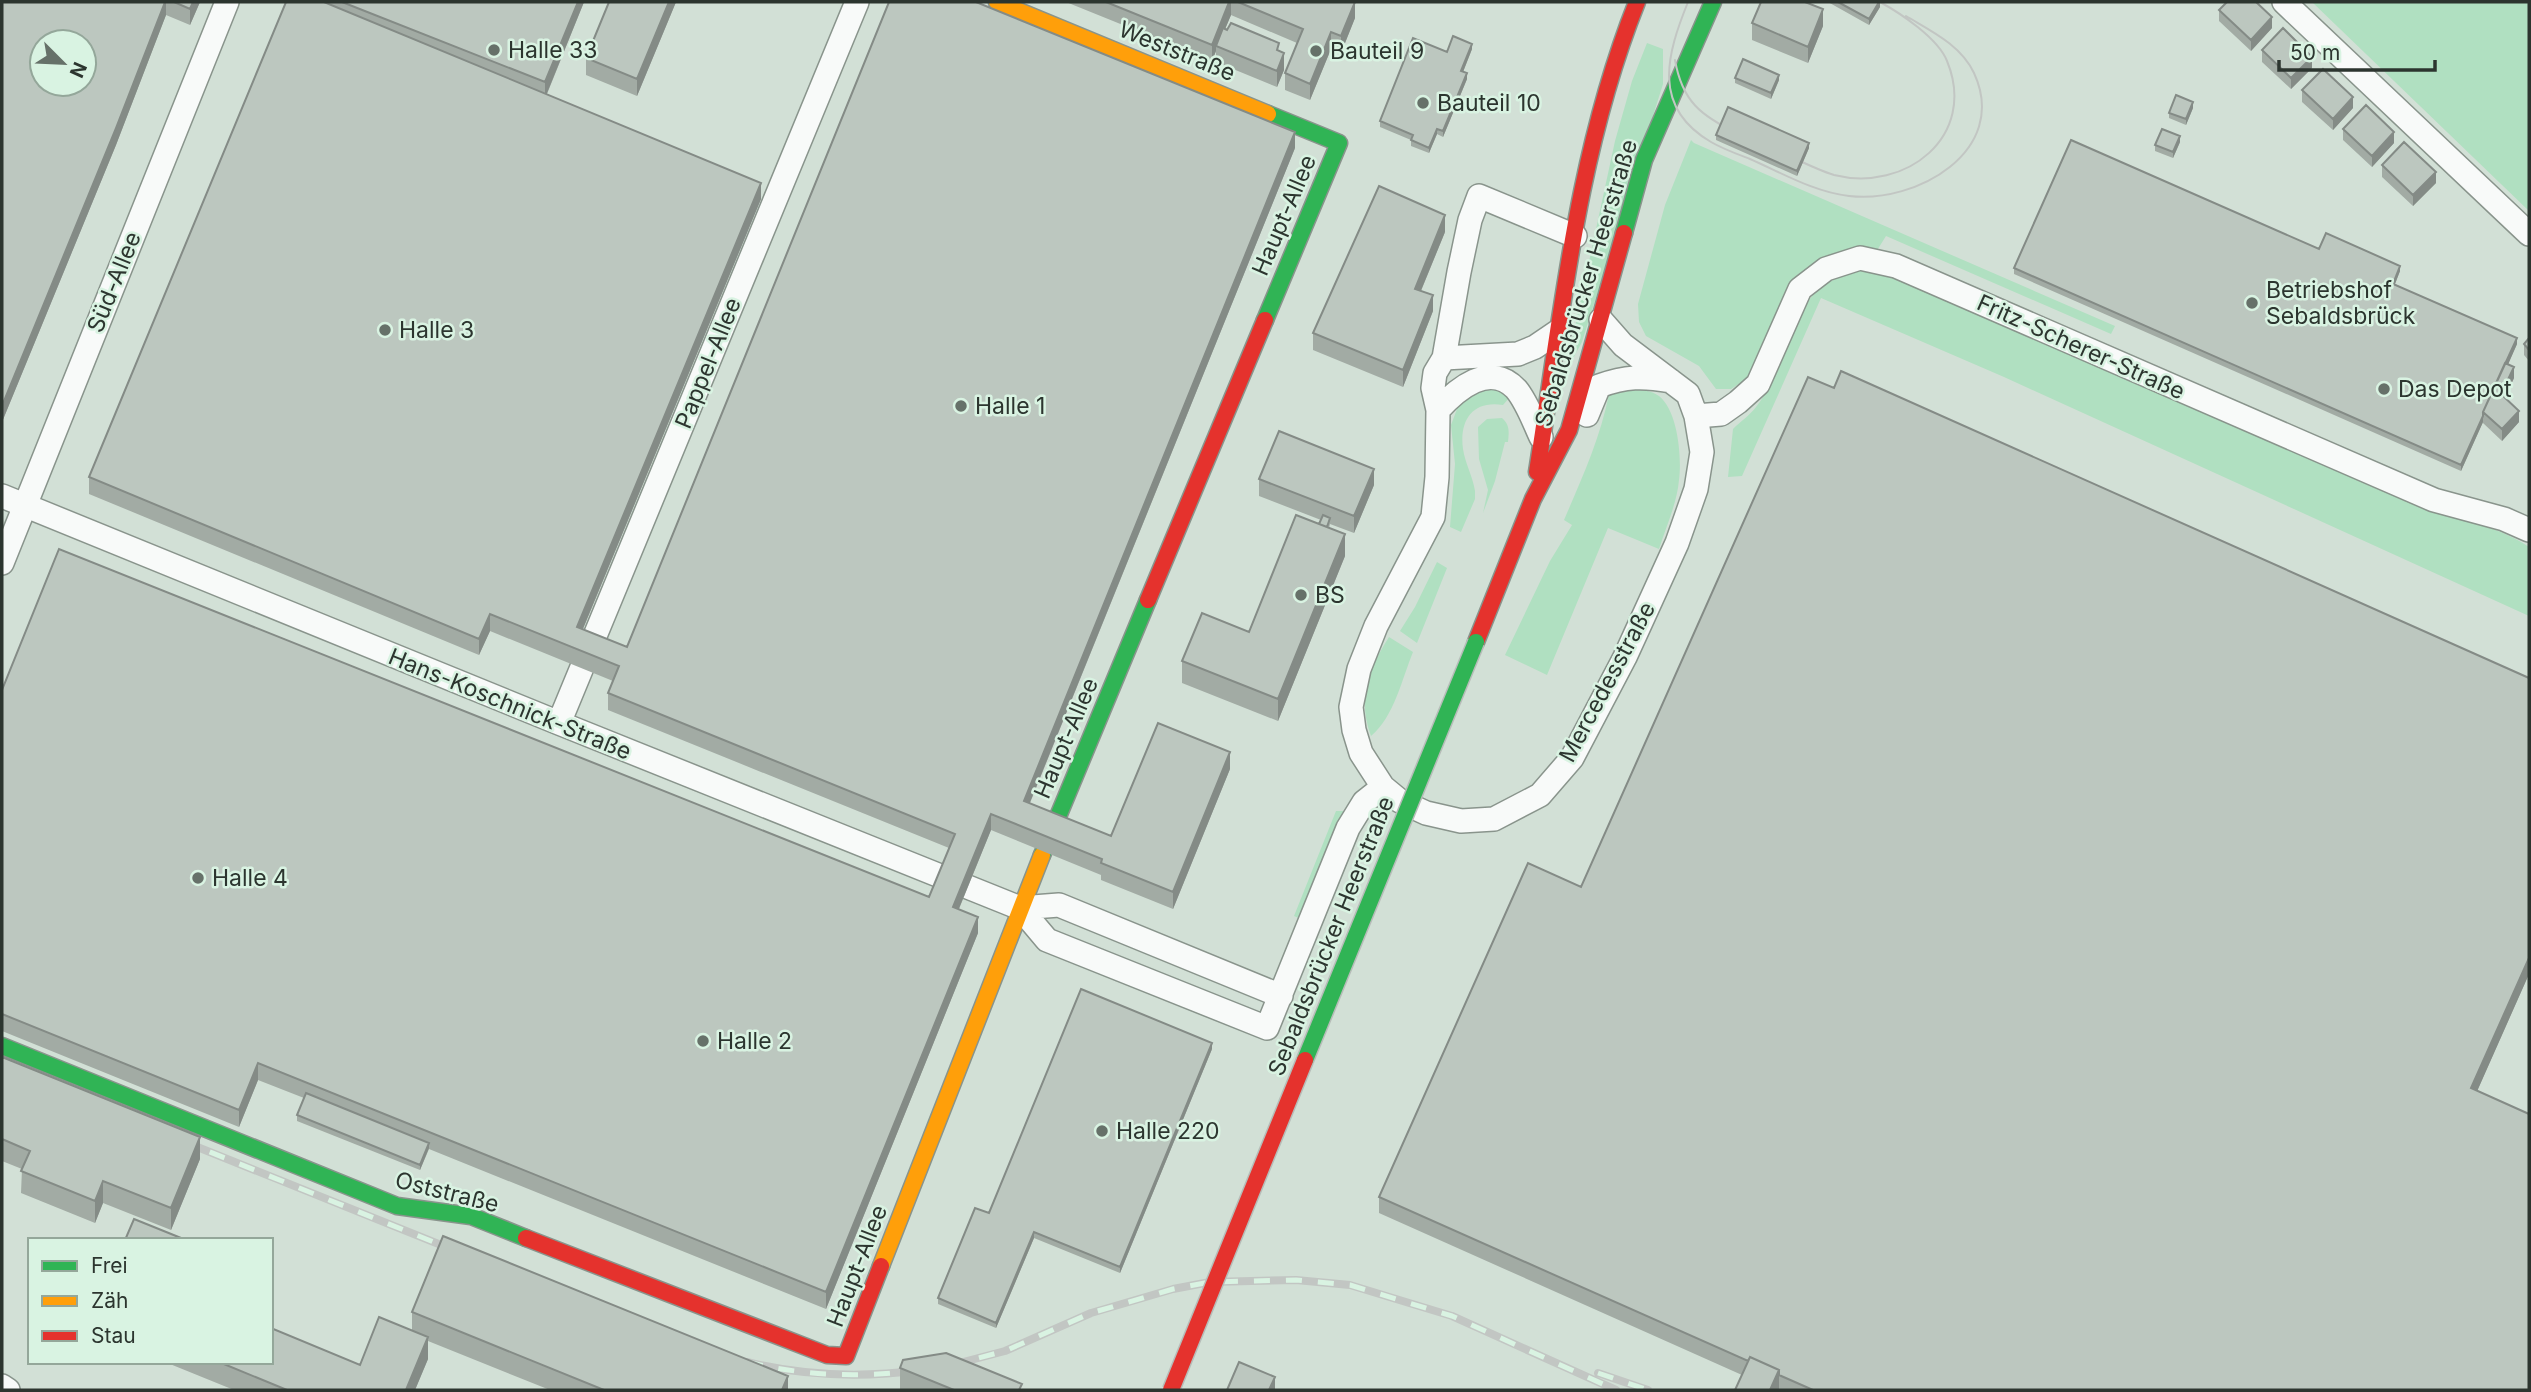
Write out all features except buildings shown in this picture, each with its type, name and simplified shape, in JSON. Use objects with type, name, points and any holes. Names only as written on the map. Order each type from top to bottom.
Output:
[{"type":"street","name":"Süd-Allee","points":[[2,563],[227,2]]},
{"type":"street","name":"Pappel-Allee","points":[[559,723],[857,2]]},
{"type":"street","name":"Weststraße","points":[[997,2],[1339,143]]},
{"type":"street","name":"Sebaldsbrücker Heerstraße","points":[[1533,499],[1575,236],[1596,125],[1617,52],[1637,2]]},
{"type":"street","name":"Sebaldsbrücker Heerstraße","points":[[1171,1390],[1533,499],[1569,430],[1644,160],[1713,2]]},
{"type":"street","points":[[2284,2],[2529,234]]},
{"type":"street","name":"Haupt-Allee","points":[[846,1356],[1020,908],[1339,143]]},
{"type":"street","name":"Mercedesstraße","points":[[1575,236],[1479,196],[1470,220],[1444,358],[1435,373],[1433,388],[1438,410],[1437,477],[1433,517],[1371,636],[1359,669],[1351,706],[1361,753],[1383,786],[1400,801],[1426,813],[1461,821],[1494,819],[1540,795],[1572,758],[1625,657],[1676,543],[1696,489],[1702,452],[1696,416],[1688,394],[1623,345],[1601,320]]},
{"type":"street","name":"Fritz-Scherer-Straße","points":[[1696,416],[1721,414],[1758,384],[1800,289],[1826,269],[1860,258],[1896,266],[2434,500],[2504,519],[2529,530]]},
{"type":"street","points":[[1444,358],[1518,354],[1535,347],[1560,330]]},
{"type":"street","points":[[1569,430],[1584,423],[1599,386],[1621,378],[1649,377],[1674,382]]},
{"type":"street","points":[[1438,410],[1454,393],[1478,378],[1499,378],[1515,388],[1542,437]]},
{"type":"street","name":"Hans-Koschnick-Straße","points":[[2,496],[1020,908],[1059,905],[1281,996],[1267,1028],[1047,940],[1020,908]]},
{"type":"street","points":[[1281,996],[1348,828],[1364,802],[1383,786]]},
{"type":"street","name":"Oststraße","points":[[2,1046],[397,1206],[471,1216],[827,1355],[846,1356]]},
{"type":"street","points":[[2,1386],[8,1390]]},
{"type":"green space","points":[[2312,2],[2529,2],[2529,211]]},
{"type":"green space","points":[[1647,43],[1663,49],[1663,84],[1582,342],[1565,373],[1615,141],[1632,81]]},
{"type":"green space","points":[[1691,140],[2115,326],[2111,334],[1886,236],[1876,252],[1825,258],[1748,378],[1731,389],[1716,389],[1699,366],[1646,336],[1639,322],[1638,304],[1665,205]]},
{"type":"green space","points":[[1860,271],[1884,274],[1963,306],[2441,515],[2508,535],[2529,547],[2529,616],[2004,377],[1821,298],[1742,476],[1728,477],[1733,429],[1754,410],[1769,387],[1804,307],[1817,291],[1835,279]]},
{"type":"green space","points":[[1487,387],[1501,390],[1510,397],[1503,405],[1493,404],[1476,409],[1470,414],[1463,429],[1463,449],[1475,499],[1461,532],[1450,527],[1455,464],[1451,425],[1460,401]]},
{"type":"green space","points":[[1644,390],[1659,396],[1671,412],[1680,460],[1674,506],[1659,549],[1608,528],[1547,675],[1505,655],[1550,561],[1572,525],[1564,520],[1596,443],[1609,394]]},
{"type":"green space","points":[[1502,418],[1508,426],[1508,442],[1505,442],[1483,513],[1488,490],[1479,459],[1478,427],[1487,419]]},
{"type":"green space","points":[[1437,562],[1447,568],[1417,643],[1400,631]]},
{"type":"green space","points":[[1389,637],[1413,652],[1386,719],[1371,736],[1365,709],[1367,685],[1375,661]]},
{"type":"green space","points":[[1336,811],[1346,811],[1301,919],[1294,916]]},
{"type":"tram line","points":[[1688,2],[1670,60],[1672,96],[1679,113],[1692,128],[1720,147],[1811,186],[1849,196],[1875,196],[1902,191],[1927,181],[1950,167],[1968,148],[1979,126],[1982,101],[1974,73],[1968,63],[1944,40],[1906,16]]},
{"type":"tram line","points":[[1785,154],[1834,175],[1861,178],[1886,175],[1910,167],[1929,153],[1944,135],[1953,113],[1954,88],[1947,61],[1927,35],[1908,19],[1880,2]]},
{"type":"tram line","points":[[1675,60],[1683,86],[1695,106],[1737,133]]},
{"type":"railway","points":[[180,1140],[456,1251]]},
{"type":"railway","points":[[948,1366],[1005,1351],[1091,1313],[1173,1289],[1210,1282],[1296,1280],[1350,1285],[1452,1316],[1616,1390]]},
{"type":"railway","points":[[747,1362],[833,1374],[921,1370]]},
{"type":"railway","points":[[1598,1373],[1648,1390]]},
{"type":"traffic: fast","points":[[1624,233],[1644,160],[1713,2]]},
{"type":"traffic: fast","points":[[1265,320],[1339,143],[1268,114]]},
{"type":"traffic: fast","points":[[1042,855],[1148,600]]},
{"type":"traffic: fast","points":[[1305,1060],[1476,642]]},
{"type":"traffic: fast","points":[[2,1046],[397,1206],[471,1216],[526,1238]]},
{"type":"traffic: slow","points":[[997,2],[1268,114]]},
{"type":"traffic: slow","points":[[881,1266],[1042,855]]},
{"type":"traffic: jam","points":[[1537,472],[1564,293],[1586,175],[1617,59],[1637,2]]},
{"type":"traffic: jam","points":[[1476,642],[1533,499],[1569,430],[1624,233]]},
{"type":"traffic: jam","points":[[1148,600],[1265,320]]},
{"type":"traffic: jam","points":[[1171,1390],[1305,1060]]},
{"type":"traffic: jam","points":[[526,1238],[827,1355],[846,1356],[881,1266]]},
{"type":"place","name":"Halle 33","points":[[494,50]]},
{"type":"place","name":"Bauteil 9","points":[[1316,51]]},
{"type":"place","name":"Bauteil 10","points":[[1423,103]]},
{"type":"place","name":"Betriebshof Sebaldsbrück","points":[[2252,303]]},
{"type":"place","name":"Halle 3","points":[[385,330]]},
{"type":"place","name":"Das Depot","points":[[2384,389]]},
{"type":"place","name":"Halle 1","points":[[961,406]]},
{"type":"place","name":"BS","points":[[1301,595]]},
{"type":"place","name":"Halle 4","points":[[198,878]]},
{"type":"place","name":"Halle 2","points":[[703,1041]]},
{"type":"place","name":"Halle 220","points":[[1102,1131]]}]
